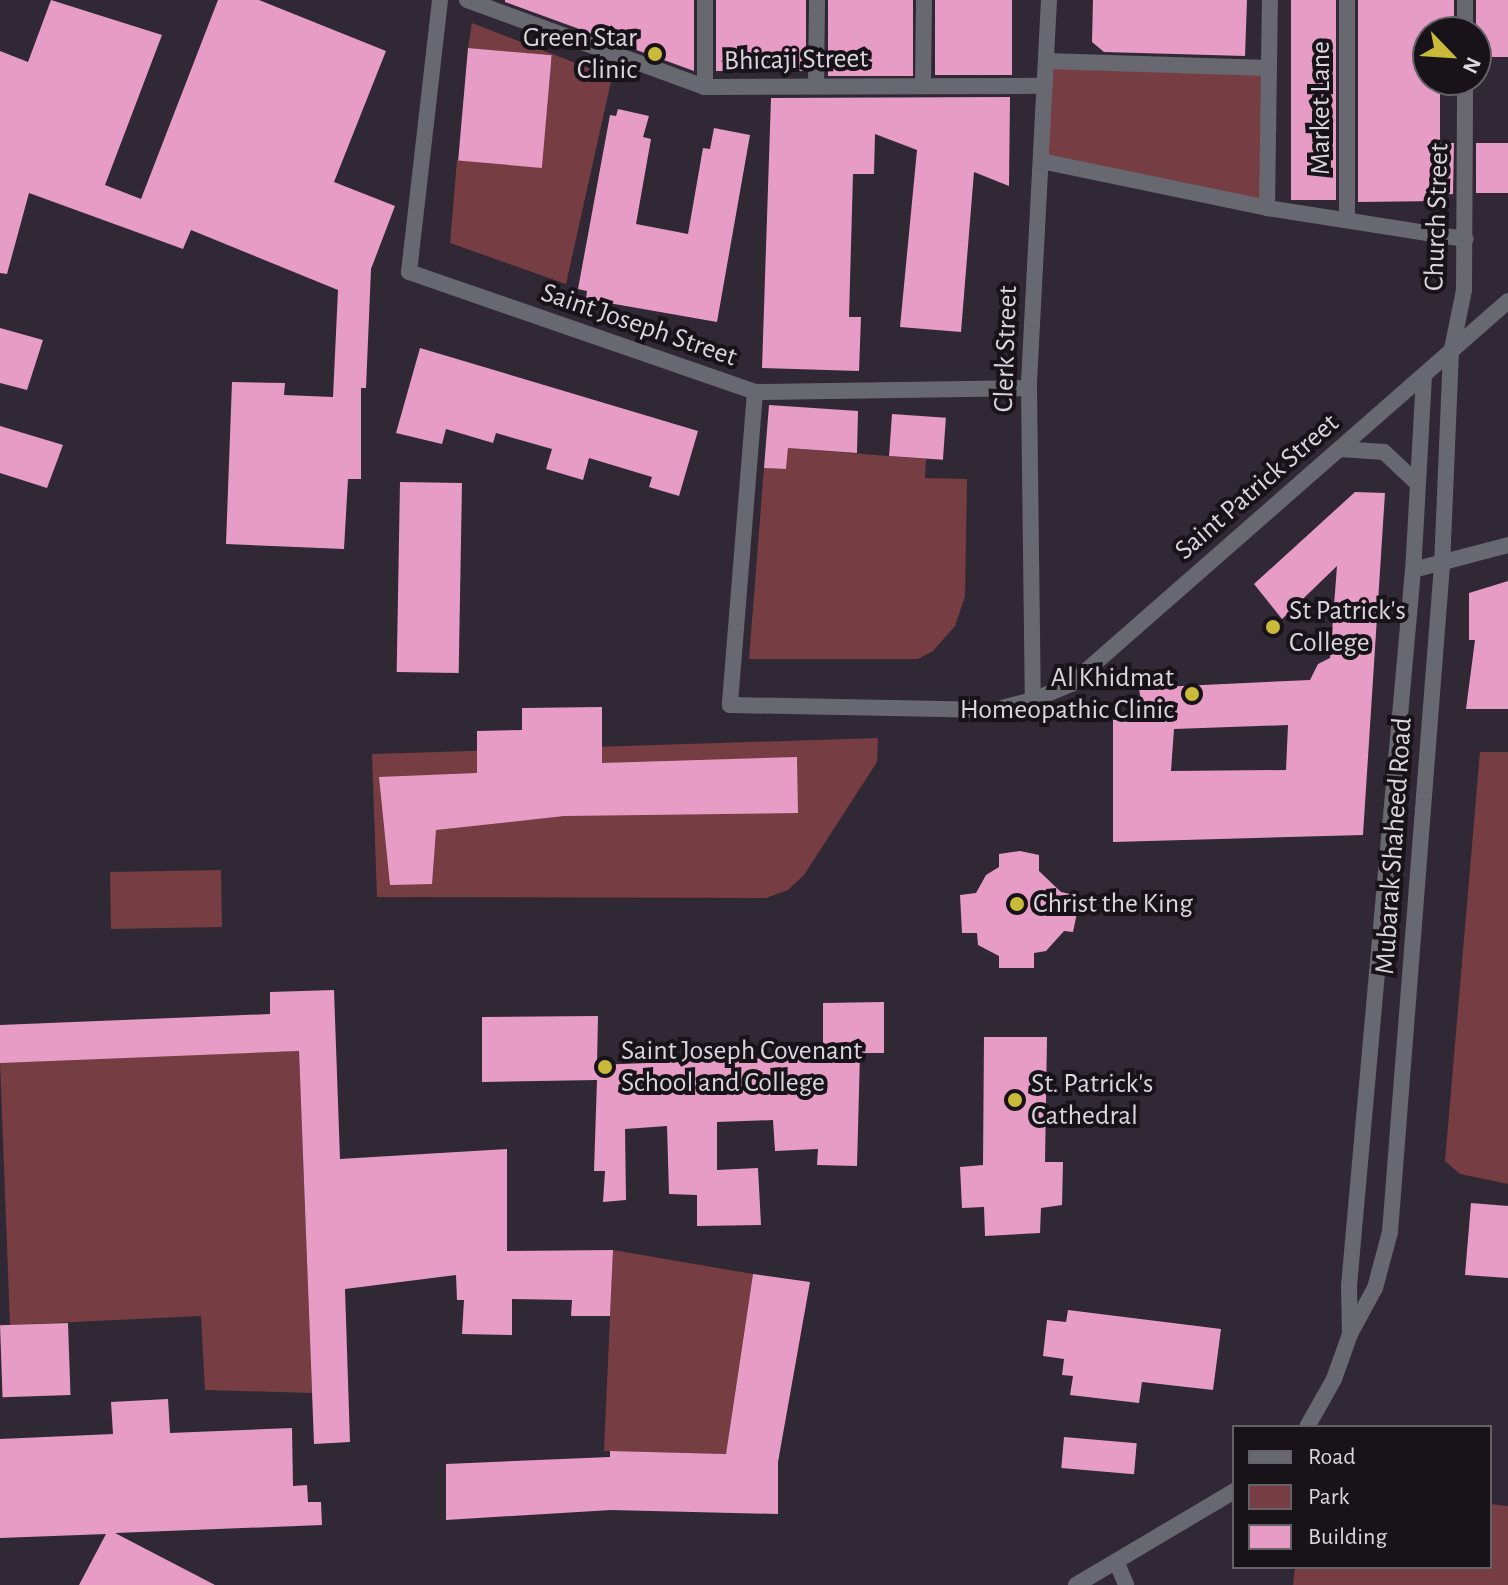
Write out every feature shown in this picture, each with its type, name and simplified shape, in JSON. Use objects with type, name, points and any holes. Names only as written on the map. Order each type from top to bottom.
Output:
[{"type":"street","name":"Saint Joseph Street","points":[[440,0],[409,272],[755,392],[730,705],[994,710],[1033,700]]},
{"type":"street","name":"Bhicaji Street","points":[[467,0],[705,87],[1045,86]]},
{"type":"street","points":[[705,0],[705,87]]},
{"type":"street","points":[[816,85],[817,0]]},
{"type":"street","points":[[923,84],[924,0]]},
{"type":"street","name":"Clerk Street","points":[[1033,700],[1029,388],[1049,0]]},
{"type":"street","points":[[1267,208],[1270,0]]},
{"type":"street","name":"Market Lane","points":[[1347,0],[1347,217]]},
{"type":"street","points":[[1046,61],[1269,68]]},
{"type":"street","name":"Church Street","points":[[1451,354],[1464,290],[1465,96]]},
{"type":"street","points":[[1041,161],[1267,208],[1347,217],[1466,239]]},
{"type":"street","name":"Saint Patrick Street","points":[[1033,700],[1071,684],[1451,354],[1506,302]]},
{"type":"street","name":"Mubarak Shaheed Road","points":[[1308,1425],[1334,1379],[1350,1334],[1375,1288],[1390,1232],[1442,566],[1451,354]]},
{"type":"street","name":"Mubarak Shaheed Road","points":[[1350,1334],[1349,1286],[1413,570],[1424,376]]},
{"type":"street","points":[[755,392],[1029,388]]},
{"type":"street","points":[[1340,449],[1384,452],[1416,482]]},
{"type":"street","points":[[1413,570],[1442,566],[1508,545]]},
{"type":"street","points":[[1076,1585],[1232,1492]]},
{"type":"street","points":[[1116,1561],[1126,1585]]},
{"type":"green space","points":[[472,23],[612,77],[566,284],[450,243],[457,160],[538,166],[552,56],[468,48]]},
{"type":"green space","points":[[1046,61],[1269,68],[1267,208],[1041,161]]},
{"type":"green space","points":[[788,448],[926,459],[925,478],[967,479],[965,596],[955,626],[933,651],[918,659],[749,659],[764,468],[786,469]]},
{"type":"green space","points":[[878,738],[877,762],[804,875],[788,890],[766,898],[377,897],[372,754]]},
{"type":"green space","points":[[1480,752],[1508,752],[1508,1184],[1460,1174],[1445,1161]]},
{"type":"green space","points":[[221,870],[222,927],[111,929],[110,872]]},
{"type":"green space","points":[[299,1051],[312,1393],[205,1390],[201,1316],[10,1325],[0,1062]]},
{"type":"green space","points":[[613,1250],[753,1274],[726,1454],[604,1451]]},
{"type":"green space","points":[[1492,1504],[1508,1506],[1508,1585],[1293,1585],[1295,1569],[1492,1569]]},
{"type":"building","points":[[51,0],[162,35],[105,185],[141,199],[218,0],[259,0],[386,51],[334,182],[395,206],[371,269],[366,388],[361,388],[361,479],[348,479],[344,549],[226,544],[232,382],[285,383],[284,395],[333,397],[338,290],[191,230],[183,249],[29,193],[7,274],[0,273],[0,51],[28,62]]},
{"type":"building","points":[[694,0],[694,71],[505,2]]},
{"type":"building","points":[[716,0],[806,0],[806,71],[716,71]]},
{"type":"building","points":[[828,0],[913,0],[913,76],[828,76]]},
{"type":"building","points":[[935,0],[1012,0],[1012,75],[935,75]]},
{"type":"building","points":[[1093,0],[1247,0],[1245,56],[1104,52],[1092,42]]},
{"type":"building","points":[[1291,0],[1336,0],[1336,200],[1291,200]]},
{"type":"building","points":[[1358,0],[1454,0],[1454,16],[1412,16],[1412,96],[1440,96],[1440,143],[1454,143],[1453,194],[1440,195],[1440,201],[1358,202]]},
{"type":"building","points":[[1476,0],[1508,0],[1508,57],[1492,57],[1492,16],[1476,16]]},
{"type":"building","points":[[468,48],[552,55],[542,168],[458,161]]},
{"type":"building","points":[[1010,97],[1009,186],[974,172],[961,332],[900,327],[917,150],[875,134],[874,174],[853,174],[849,317],[861,317],[859,371],[762,368],[771,98]]},
{"type":"building","points":[[618,109],[649,116],[643,137],[651,139],[636,224],[688,234],[703,148],[710,149],[714,128],[750,135],[717,322],[586,299],[587,291],[578,289],[610,115],[616,116]]},
{"type":"building","points":[[1476,143],[1508,143],[1508,193],[1476,193]]},
{"type":"building","points":[[0,328],[43,340],[27,390],[0,383]]},
{"type":"building","points":[[420,348],[698,431],[679,496],[649,487],[652,477],[589,458],[583,480],[546,469],[552,449],[496,433],[493,443],[446,429],[442,444],[396,433]]},
{"type":"building","points":[[769,405],[858,411],[857,453],[788,448],[786,469],[764,468]]},
{"type":"building","points":[[892,414],[946,418],[943,460],[889,456]]},
{"type":"building","points":[[0,426],[63,445],[47,488],[0,473]]},
{"type":"building","points":[[400,482],[462,483],[459,673],[397,672]]},
{"type":"building","points":[[1355,492],[1385,493],[1363,835],[1113,842],[1113,720],[1127,719],[1128,702],[1141,702],[1139,688],[1310,680],[1318,664],[1330,658],[1337,566],[1282,619],[1254,584]],"holes":[[[1288,725],[1286,770],[1171,771],[1174,729]]]},
{"type":"building","points":[[1508,581],[1508,709],[1466,709],[1475,640],[1469,640],[1469,593]]},
{"type":"building","points":[[602,707],[602,763],[797,757],[798,813],[564,816],[436,830],[432,884],[390,885],[379,777],[477,773],[477,731],[522,730],[522,708]]},
{"type":"building","name":"Christ the King","points":[[1020,851],[1039,855],[1039,871],[1061,892],[1075,895],[1077,913],[1073,932],[1064,931],[1046,951],[1034,953],[1034,968],[999,968],[999,956],[978,945],[977,933],[962,933],[960,895],[976,893],[986,875],[999,867],[999,854]]},
{"type":"building","points":[[334,990],[340,1159],[507,1149],[507,1251],[613,1250],[610,1316],[571,1316],[572,1300],[512,1299],[512,1335],[462,1334],[464,1300],[457,1300],[456,1275],[345,1289],[350,1442],[314,1444],[299,1051],[0,1063],[0,1025],[270,1014],[270,992]]},
{"type":"building","points":[[884,1002],[884,1053],[860,1053],[857,1166],[817,1165],[818,1149],[775,1151],[773,1120],[717,1122],[717,1170],[758,1168],[761,1225],[697,1226],[697,1195],[669,1194],[667,1126],[625,1129],[626,1200],[603,1202],[605,1171],[594,1171],[597,1080],[482,1082],[482,1017],[598,1016],[597,1065],[823,1056],[823,1003]]},
{"type":"building","name":"St. Patrick's Cathedral","points":[[984,1037],[1047,1037],[1045,1162],[1063,1162],[1062,1205],[1041,1208],[1040,1233],[985,1236],[984,1207],[962,1208],[960,1167],[983,1165]]},
{"type":"building","points":[[1471,1203],[1508,1206],[1508,1278],[1465,1275]]},
{"type":"building","points":[[753,1274],[810,1282],[778,1462],[778,1514],[611,1510],[446,1520],[446,1464],[610,1457],[610,1451],[726,1454]]},
{"type":"building","points":[[1068,1310],[1221,1329],[1213,1390],[1142,1382],[1139,1403],[1070,1395],[1073,1376],[1062,1375],[1064,1359],[1043,1356],[1047,1320],[1066,1322]]},
{"type":"building","points":[[68,1323],[71,1395],[3,1397],[0,1325]]},
{"type":"building","points":[[168,1399],[170,1433],[292,1428],[293,1486],[307,1485],[308,1502],[321,1502],[322,1525],[115,1533],[215,1585],[79,1585],[106,1534],[0,1538],[0,1439],[113,1434],[111,1402]]},
{"type":"building","points":[[1064,1437],[1137,1443],[1134,1474],[1061,1468]]},
{"type":"place","name":"Green Star Clinic","points":[[655,54]]},
{"type":"place","name":"St Patrick's College","points":[[1273,627]]},
{"type":"place","name":"Al Khidmat Homeopathic Clinic","points":[[1192,694]]},
{"type":"place","name":"Christ the King","points":[[1017,904]]},
{"type":"place","name":"Saint Joseph Covenant School and College","points":[[605,1067]]},
{"type":"place","name":"St. Patrick's Cathedral","points":[[1015,1100]]}]
